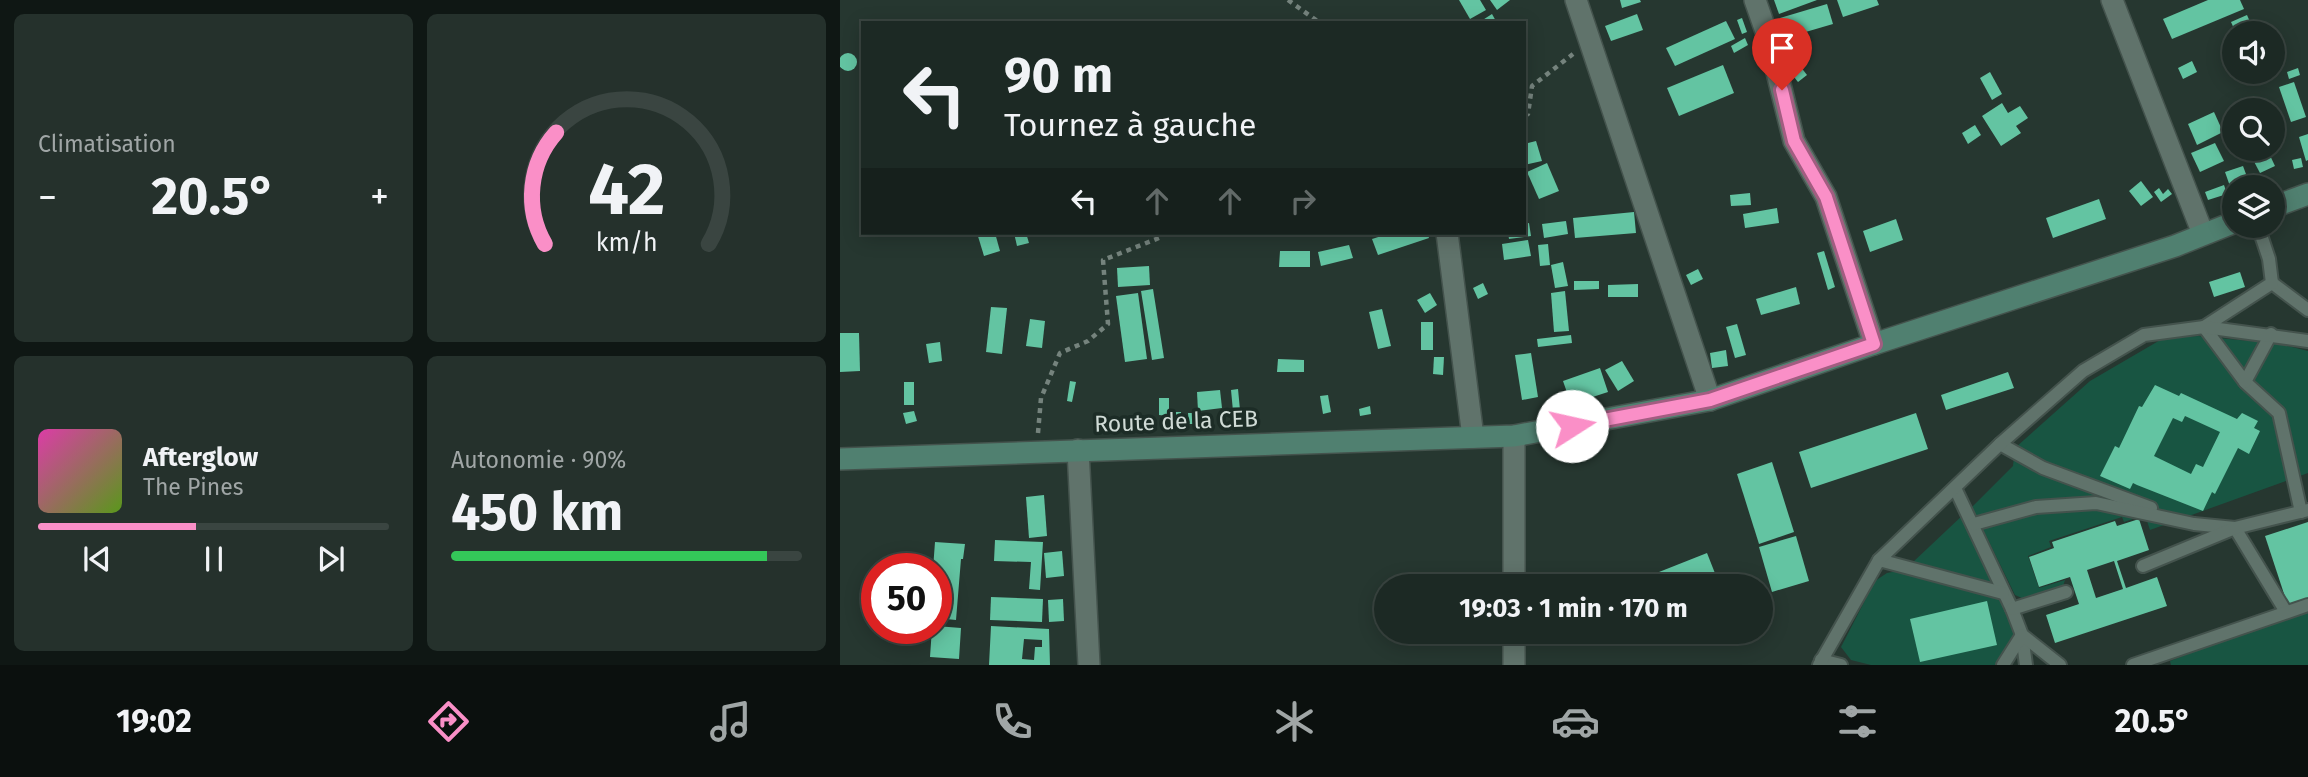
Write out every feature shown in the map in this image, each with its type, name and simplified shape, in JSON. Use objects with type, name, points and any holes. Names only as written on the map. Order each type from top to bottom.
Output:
[{"type":"main road","points":[[2285,203],[2308,194]]},
{"type":"main road","name":"Route de la CEB","points":[[840,459],[1514,436],[1710,400],[2175,246],[2222,227]]},
{"type":"street","points":[[1576,0],[1710,400]]},
{"type":"street","points":[[1755,0],[1769,40],[1794,141],[1826,197],[1874,344]]},
{"type":"street","points":[[2112,0],[2203,234]]},
{"type":"street","points":[[1447,235],[1474,438]]},
{"type":"street","points":[[1514,436],[1514,574]]},
{"type":"street","points":[[1078,450],[1089,665]]},
{"type":"street","points":[[1514,644],[1514,665]]},
{"type":"lane","points":[[2262,238],[2269,259],[2272,283],[2308,310]]},
{"type":"lane","points":[[2204,327],[2272,283]]},
{"type":"lane","points":[[2143,566],[2235,528],[2304,511],[2279,413],[2245,382],[2204,327]]},
{"type":"lane","points":[[1841,665],[1820,662],[1879,560],[2000,444],[2083,371],[2144,335],[2204,327],[2308,341]]},
{"type":"lane","points":[[2245,382],[2271,334]]},
{"type":"lane","points":[[2000,444],[2043,468],[2194,524]]},
{"type":"lane","points":[[1955,488],[2012,609],[2022,635],[2026,665]]},
{"type":"lane","points":[[1974,524],[2036,507],[2096,503],[2194,524],[2235,528]]},
{"type":"lane","points":[[2235,528],[2286,612]]},
{"type":"lane","points":[[1879,560],[2003,593]]},
{"type":"lane","points":[[2012,609],[2066,592]]},
{"type":"lane","points":[[2133,665],[2167,659],[2308,605]]},
{"type":"lane","points":[[2003,665],[2022,635]]},
{"type":"lane","points":[[2022,635],[2060,665]]},
{"type":"path","points":[[1289,0],[1317,21]]},
{"type":"path","points":[[1526,115],[1532,86],[1590,41]]},
{"type":"path","points":[[1036,452],[1041,398],[1060,352],[1088,341],[1108,324],[1103,260],[1162,235]]},
{"type":"green space","points":[[2198,336],[2280,344],[2308,351],[2308,473],[2150,530],[2145,515],[2124,522],[2122,517],[2049,541],[2051,547],[2028,556],[2039,588],[2065,580],[2062,589],[2024,599],[2015,595],[1972,507],[2013,466],[2015,448],[2090,381],[2162,339]]},
{"type":"green space","points":[[1964,514],[1994,587],[1912,563]]},
{"type":"green space","points":[[1903,570],[1999,596],[2015,637],[1998,665],[1871,665],[1851,660],[1841,647],[1875,581],[1887,573]]},
{"type":"green space","points":[[2308,608],[2308,665],[2171,665],[2170,661]]},
{"type":"building","points":[[1459,0],[1480,0],[1486,10],[1470,19]]},
{"type":"building","points":[[1490,0],[1510,0],[1497,10]]},
{"type":"building","points":[[1620,0],[1640,0],[1641,2],[1622,8]]},
{"type":"building","points":[[1774,0],[1817,0],[1779,14]]},
{"type":"building","points":[[1837,0],[1877,0],[1879,5],[1843,17]]},
{"type":"building","points":[[2208,0],[2240,0],[2244,9],[2172,39],[2163,19]]},
{"type":"building","points":[[1827,4],[1833,24],[1785,38],[1780,18]]},
{"type":"building","points":[[1492,14],[1496,21],[1481,21]]},
{"type":"building","points":[[1637,14],[1643,30],[1611,41],[1605,26]]},
{"type":"building","points":[[2247,15],[2250,21],[2233,21]]},
{"type":"building","points":[[1742,18],[1747,32],[1742,34],[1737,20]]},
{"type":"building","points":[[1726,21],[1735,39],[1675,66],[1666,48]]},
{"type":"building","points":[[1745,38],[1748,45],[1734,53],[1731,46]]},
{"type":"building","points":[[845,54],[851,54],[856,59],[856,65],[851,70],[845,70],[840,65],[840,59]]},
{"type":"building","points":[[2192,61],[2197,72],[2183,79],[2178,68]]},
{"type":"building","points":[[1723,65],[1734,93],[1679,116],[1667,88]]},
{"type":"building","points":[[1800,66],[1807,75],[1798,82],[1790,72]]},
{"type":"building","points":[[2298,68],[2300,75],[2289,79],[2287,72]]},
{"type":"building","points":[[1990,72],[2002,94],[1992,100],[1980,78]]},
{"type":"building","points":[[2294,82],[2306,117],[2291,122],[2285,98],[2279,87]]},
{"type":"building","points":[[2002,103],[2008,113],[2020,106],[2028,118],[2016,126],[2021,133],[2001,146],[1982,116]]},
{"type":"building","points":[[2214,112],[2222,132],[2197,145],[2188,124]]},
{"type":"building","points":[[1975,125],[1981,135],[1968,144],[1962,133]]},
{"type":"building","points":[[2308,134],[2308,160],[2306,161],[2299,137]]},
{"type":"building","points":[[1536,141],[1542,161],[1526,165],[1526,144]]},
{"type":"building","points":[[2215,143],[2224,161],[2200,172],[2191,153]]},
{"type":"building","points":[[2301,158],[2303,167],[2294,169],[2292,160]]},
{"type":"building","points":[[2254,161],[2273,161],[2275,166],[2260,173]]},
{"type":"building","points":[[1547,163],[1559,191],[1539,199],[1527,172]]},
{"type":"building","points":[[2243,166],[2246,175],[2226,175],[2225,172]]},
{"type":"building","points":[[2141,181],[2153,197],[2141,206],[2129,191]]},
{"type":"building","points":[[2222,186],[2222,196],[2208,200],[2205,192]]},
{"type":"building","points":[[2159,188],[2163,194],[2168,189],[2172,194],[2161,202],[2154,192]]},
{"type":"building","points":[[1750,193],[1751,205],[1731,206],[1730,195]]},
{"type":"building","points":[[2099,199],[2106,219],[2053,238],[2046,218]]},
{"type":"building","points":[[1777,208],[1779,223],[1745,228],[1743,214]]},
{"type":"building","points":[[1634,212],[1636,233],[1575,238],[1573,218]]},
{"type":"building","points":[[1896,219],[1903,240],[1870,252],[1863,231]]},
{"type":"building","points":[[1566,221],[1568,234],[1544,238],[1542,224]]},
{"type":"building","points":[[1529,223],[1531,236],[1509,239],[1508,235],[1526,235],[1526,224]]},
{"type":"building","points":[[978,235],[996,235],[1000,251],[984,256]]},
{"type":"building","points":[[1014,235],[1027,235],[1029,243],[1017,246]]},
{"type":"building","points":[[1385,235],[1428,235],[1429,238],[1378,255],[1372,239]]},
{"type":"building","points":[[1528,240],[1531,256],[1504,260],[1502,244]]},
{"type":"building","points":[[1548,244],[1550,265],[1540,266],[1538,245]]},
{"type":"building","points":[[1349,245],[1353,258],[1321,266],[1318,252]]},
{"type":"building","points":[[1280,251],[1310,251],[1310,267],[1279,267]]},
{"type":"building","points":[[1824,251],[1835,287],[1828,290],[1817,253]]},
{"type":"building","points":[[1563,262],[1568,286],[1555,288],[1551,265]]},
{"type":"building","points":[[1149,266],[1150,285],[1118,287],[1117,268]]},
{"type":"building","points":[[1698,269],[1703,279],[1691,285],[1686,275]]},
{"type":"building","points":[[2240,272],[2245,287],[2214,297],[2209,282]]},
{"type":"building","points":[[1574,281],[1599,281],[1599,289],[1574,290]]},
{"type":"building","points":[[1483,283],[1488,294],[1478,299],[1473,288]]},
{"type":"building","points":[[1638,284],[1638,297],[1608,297],[1608,285]]},
{"type":"building","points":[[1796,287],[1800,304],[1761,315],[1756,299]]},
{"type":"building","points":[[1153,289],[1164,358],[1152,360],[1141,291]]},
{"type":"building","points":[[1565,291],[1569,331],[1554,332],[1551,293]]},
{"type":"building","points":[[1138,293],[1147,359],[1125,362],[1116,296]]},
{"type":"building","points":[[1430,293],[1437,305],[1425,313],[1417,300]]},
{"type":"building","points":[[991,307],[1007,308],[1002,354],[986,352]]},
{"type":"building","points":[[1382,309],[1391,346],[1378,349],[1369,312]]},
{"type":"building","points":[[1030,319],[1045,321],[1042,348],[1026,346]]},
{"type":"building","points":[[1421,322],[1433,322],[1433,350],[1421,350]]},
{"type":"building","points":[[1737,324],[1746,355],[1735,358],[1726,327]]},
{"type":"building","points":[[840,333],[859,333],[860,371],[840,372]]},
{"type":"building","points":[[1571,335],[1572,343],[1538,347],[1537,339]]},
{"type":"building","points":[[940,342],[942,361],[929,363],[926,344]]},
{"type":"building","points":[[1726,350],[1728,366],[1712,368],[1710,353]]},
{"type":"building","points":[[1531,353],[1538,397],[1522,400],[1515,355]]},
{"type":"building","points":[[1434,357],[1444,357],[1443,375],[1433,374]]},
{"type":"building","points":[[1278,359],[1304,360],[1304,372],[1277,372]]},
{"type":"building","points":[[1622,361],[1634,381],[1618,391],[1605,370]]},
{"type":"building","points":[[1600,368],[1608,392],[1571,404],[1563,381]]},
{"type":"building","points":[[2008,372],[2014,388],[1946,410],[1941,395]]},
{"type":"building","points":[[1070,381],[1076,382],[1072,402],[1067,401]]},
{"type":"building","points":[[904,382],[914,382],[914,405],[904,405]]},
{"type":"building","points":[[2155,385],[2179,396],[2181,393],[2237,419],[2242,413],[2258,421],[2254,428],[2260,431],[2249,454],[2238,448],[2215,494],[2212,492],[2203,511],[2133,483],[2130,489],[2100,476],[2115,446],[2119,448],[2139,406],[2142,407]],"holes":[[[2185,416],[2220,432],[2203,467],[2196,464],[2191,474],[2154,456],[2173,418],[2182,422]]]},
{"type":"building","points":[[1238,389],[1240,410],[1233,411],[1231,390]]},
{"type":"building","points":[[1220,390],[1222,408],[1198,411],[1197,392]]},
{"type":"building","points":[[1328,395],[1331,412],[1323,414],[1320,396]]},
{"type":"building","points":[[1159,398],[1169,398],[1169,416],[1159,415]]},
{"type":"building","points":[[1370,406],[1371,414],[1360,416],[1359,409]]},
{"type":"building","points":[[914,411],[917,421],[906,424],[903,413]]},
{"type":"building","points":[[1174,412],[1181,412],[1182,429],[1174,429]]},
{"type":"building","points":[[1188,413],[1196,413],[1197,424],[1189,424]]},
{"type":"building","points":[[1916,413],[1928,449],[1811,488],[1799,452]]},
{"type":"building","points":[[1772,462],[1794,532],[1759,544],[1737,474]]},
{"type":"building","points":[[1044,495],[1047,536],[1029,538],[1026,497]]},
{"type":"building","points":[[2139,519],[2149,550],[2117,561],[2126,588],[2157,577],[2167,606],[2055,643],[2046,615],[2079,604],[2070,577],[2039,587],[2029,557],[2054,548],[2052,542],[2115,521],[2117,526]],"holes":[[[2114,561],[2123,589],[2096,598],[2087,570]]]},
{"type":"building","points":[[2308,522],[2308,600],[2288,606],[2265,536]]},
{"type":"building","points":[[1796,536],[1809,581],[1773,592],[1773,574],[1767,574],[1759,547]]},
{"type":"building","points":[[995,540],[1043,542],[1040,590],[1029,589],[1031,562],[994,561]]},
{"type":"building","points":[[935,542],[965,544],[961,559],[956,620],[952,620],[952,553],[934,553]]},
{"type":"building","points":[[1062,551],[1064,576],[1046,578],[1044,553]]},
{"type":"building","points":[[1707,553],[1715,574],[1660,574],[1659,572]]},
{"type":"building","points":[[991,597],[1043,599],[1042,622],[990,620]]},
{"type":"building","points":[[1063,599],[1064,621],[1049,622],[1048,600]]},
{"type":"building","points":[[1987,601],[1997,645],[1920,662],[1910,619]]},
{"type":"building","points":[[991,626],[1049,629],[1050,665],[989,665]],"holes":[[[1024,639],[1042,640],[1042,647],[1035,647],[1034,660],[1022,659]]]},
{"type":"building","points":[[952,627],[961,628],[959,659],[930,657],[931,644],[952,644]]},
{"type":"route","points":[[1572,426],[1710,400],[1874,344],[1826,197],[1794,141],[1782,90]]}]
